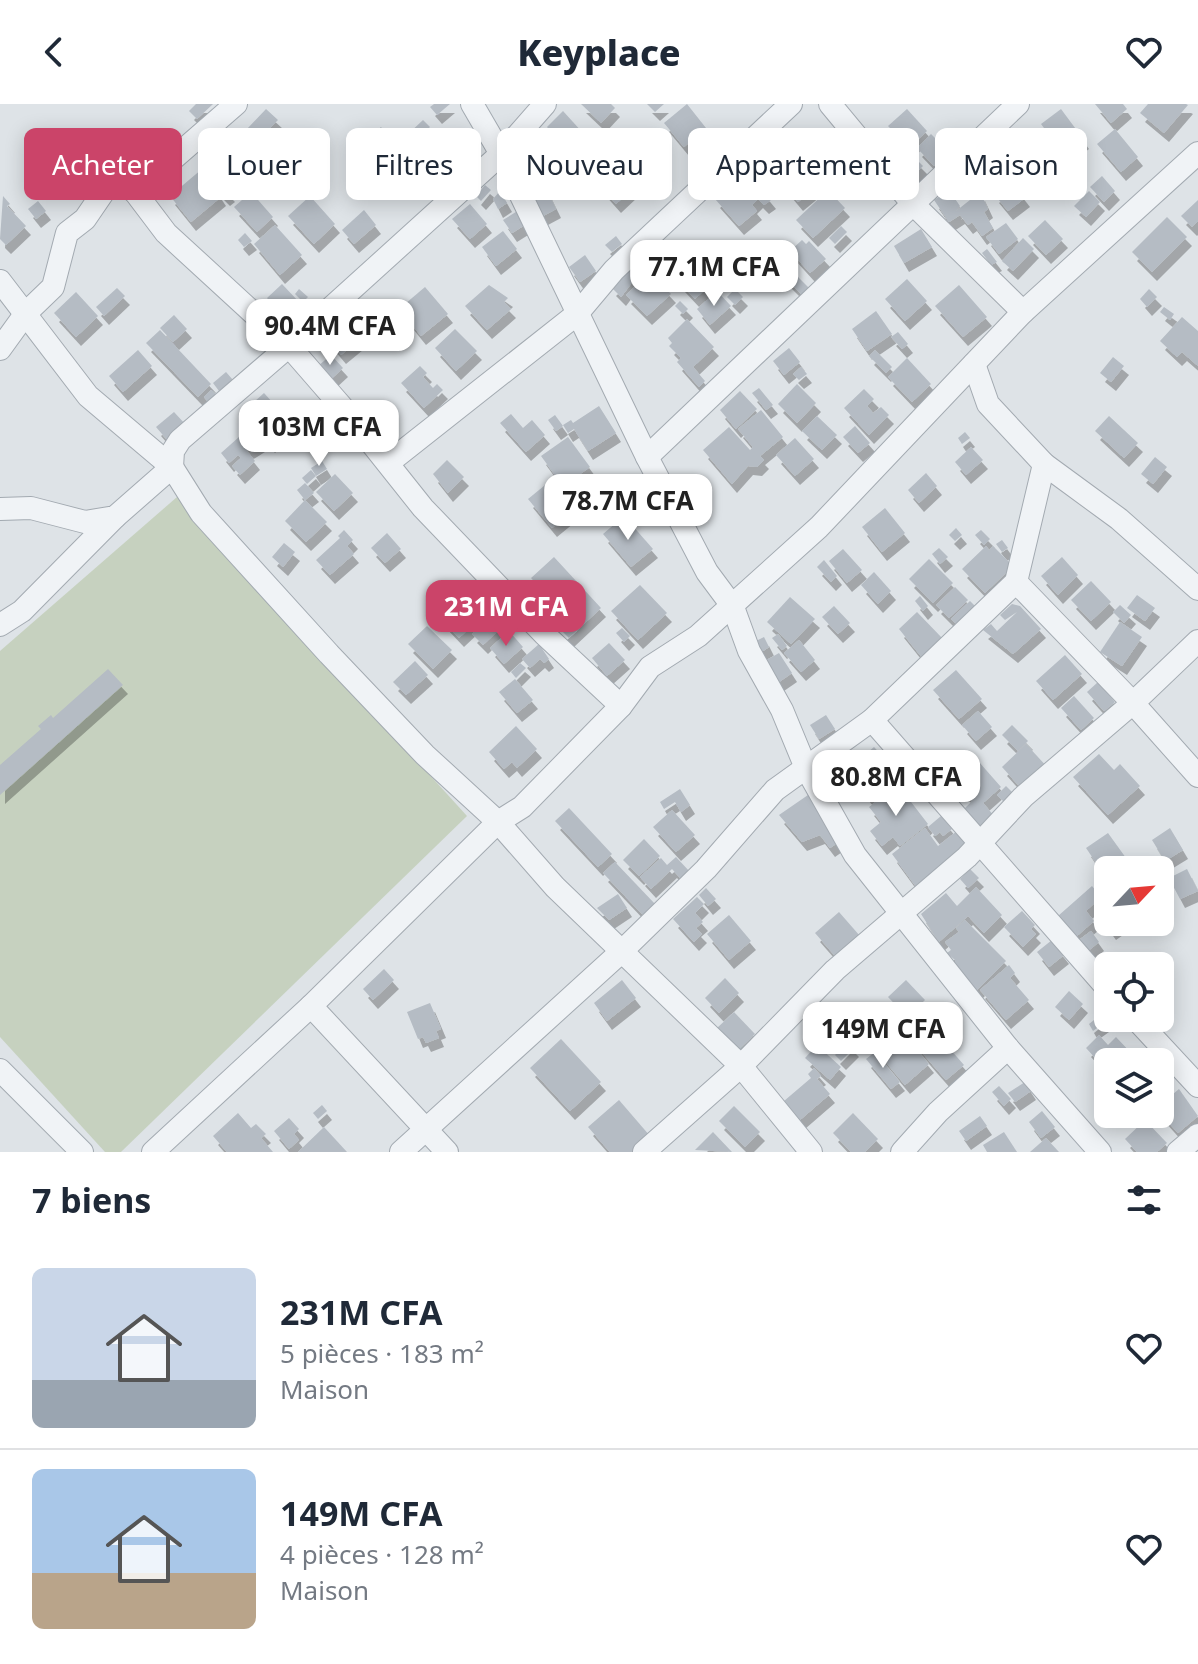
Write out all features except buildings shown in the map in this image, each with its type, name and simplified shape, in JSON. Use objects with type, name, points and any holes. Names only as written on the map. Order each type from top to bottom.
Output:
[{"type":"street","points":[[182,151],[236,104]]},
{"type":"street","points":[[472,104],[497,147]]},
{"type":"street","points":[[524,128],[545,104]]},
{"type":"street","points":[[388,463],[577,314],[614,270],[791,104]]},
{"type":"street","points":[[830,104],[912,203],[1023,312]]},
{"type":"street","points":[[647,457],[1018,104]]},
{"type":"street","points":[[153,1152],[311,1006],[498,822],[522,807],[621,706],[650,667],[698,636],[819,527],[1023,312],[1198,153]]},
{"type":"street","points":[[0,625],[22,611],[115,517],[172,467],[173,451],[180,440],[497,158]]},
{"type":"street","points":[[0,349],[26,313],[53,287],[67,233],[85,219],[98,200]]},
{"type":"street","points":[[141,200],[166,233],[289,346],[423,508],[544,634],[621,706]]},
{"type":"street","points":[[523,200],[647,457],[707,572],[733,607],[749,651],[782,710],[806,768],[855,855],[1008,1048],[1100,1152]]},
{"type":"street","points":[[0,281],[88,396],[172,467],[201,513],[329,654],[425,755],[498,822],[555,887],[741,1066],[811,1152]]},
{"type":"street","points":[[974,364],[988,404],[1044,464],[1119,519],[1198,589]]},
{"type":"street","points":[[401,1152],[621,952],[706,869],[775,790],[872,720],[1016,582],[1044,464]]},
{"type":"street","points":[[0,509],[31,508],[85,522],[115,517]]},
{"type":"street","points":[[1016,582],[1133,703],[1198,776]]},
{"type":"street","points":[[644,1152],[741,1066],[835,970],[967,857],[1023,797],[1133,703],[1198,641]]},
{"type":"street","points":[[872,720],[1094,973]]},
{"type":"street","points":[[311,1006],[447,1152]]},
{"type":"street","points":[[1148,1032],[1198,1086]]},
{"type":"street","points":[[902,1152],[938,1112],[1008,1048]]},
{"type":"street","points":[[0,1070],[82,1152]]},
{"type":"street","points":[[1178,1152],[1198,1135]]},
{"type":"green space","points":[[177,497],[467,816],[121,1152],[105,1152],[0,1037],[0,651]]}]
